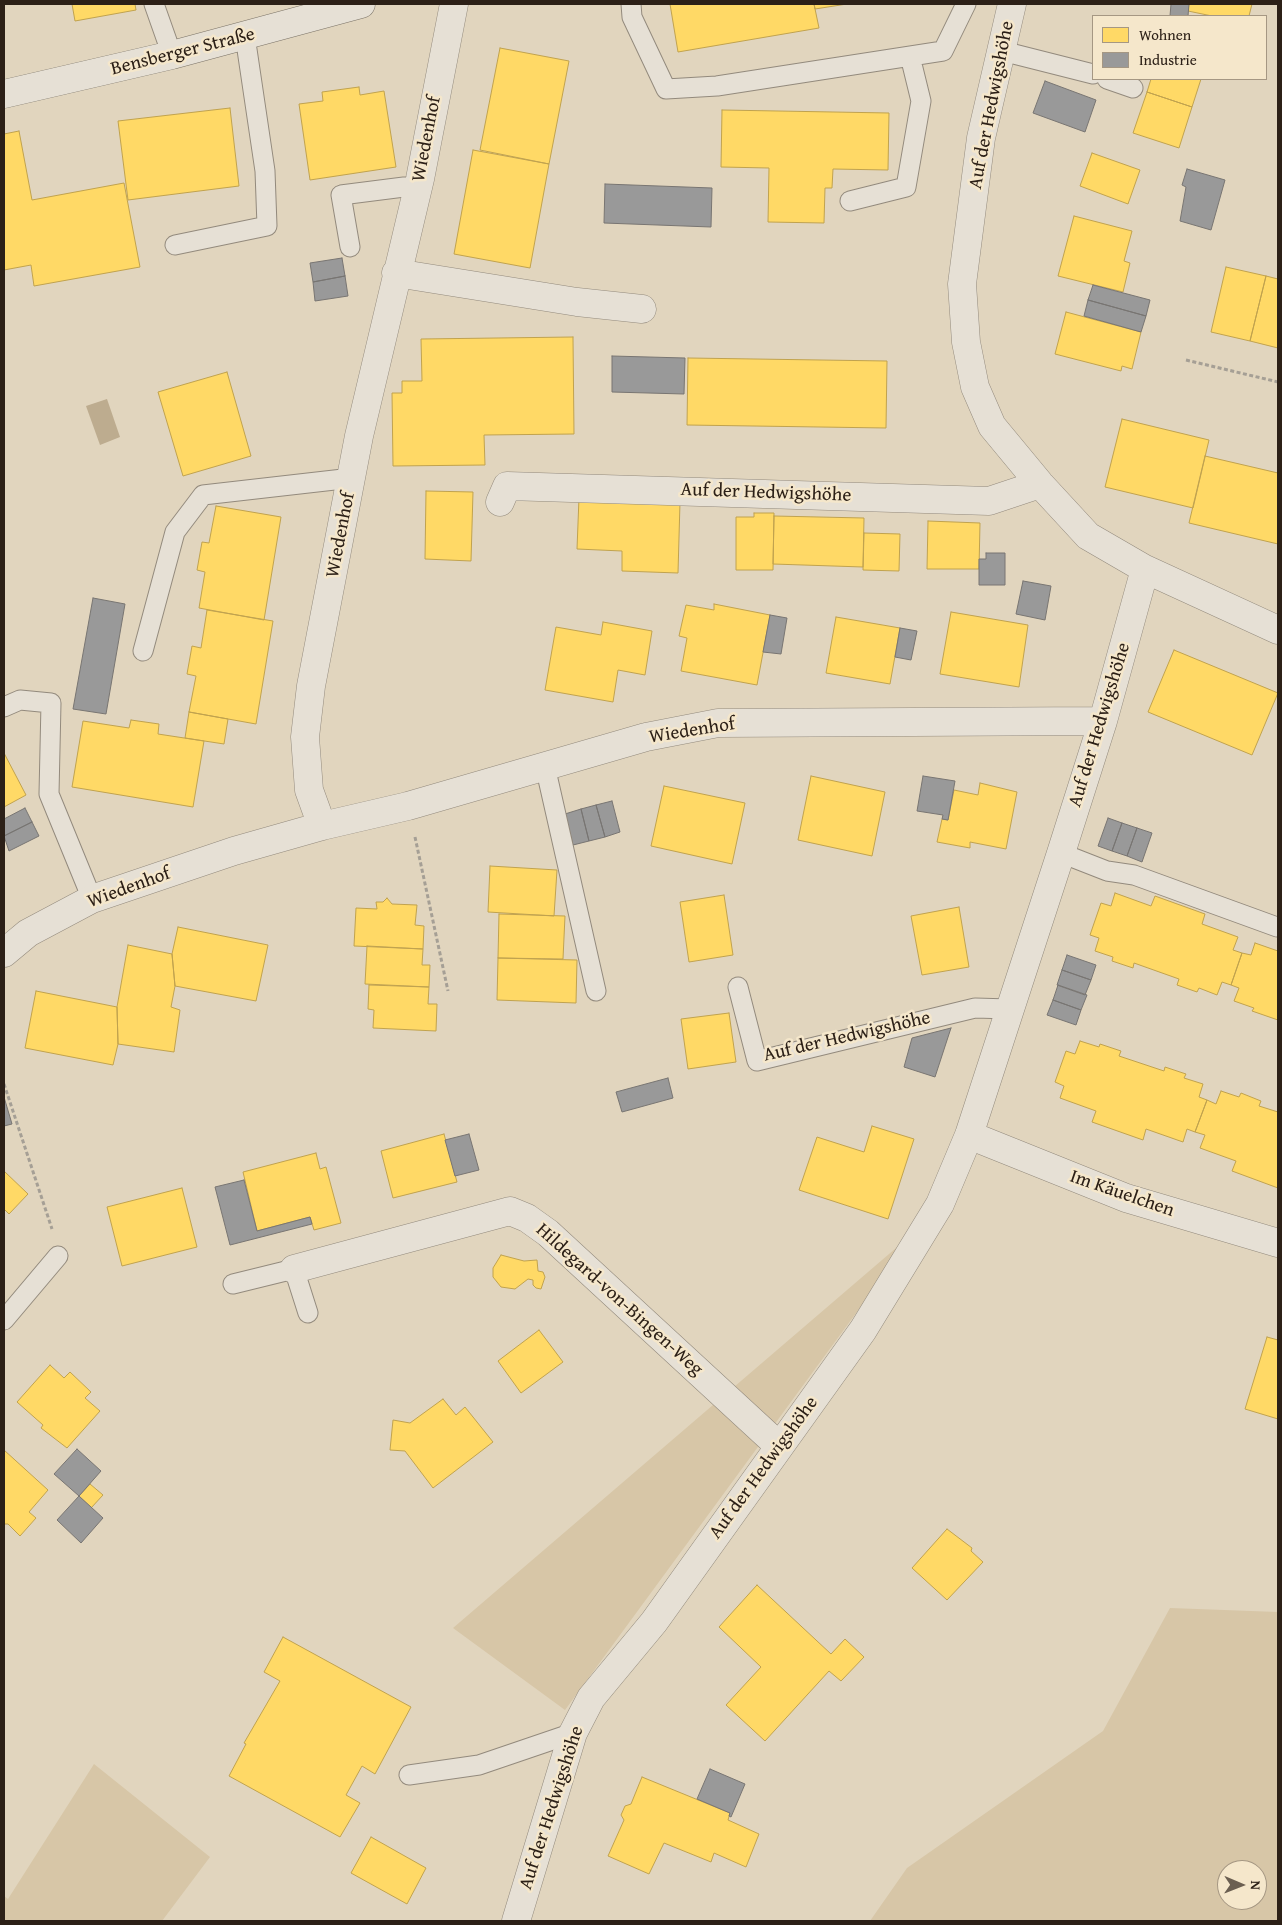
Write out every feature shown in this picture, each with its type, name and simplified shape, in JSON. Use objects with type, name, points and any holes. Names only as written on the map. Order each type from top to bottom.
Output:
[{"type":"street","name":"Bensberger Straße","points":[[4,94],[172,55],[361,4]]},
{"type":"street","name":"Wiedenhof","points":[[322,826],[309,790],[306,737],[311,686],[359,436],[396,274],[418,189],[454,4]]},
{"type":"street","name":"Auf der Hedwigshöhe","points":[[516,1921],[573,1733],[591,1698],[654,1622],[863,1330],[940,1204],[969,1136],[1061,853],[1103,721],[1144,568],[1088,536],[1040,484],[992,426],[974,386],[966,342],[962,284],[981,138],[1012,4]]},
{"type":"street","points":[[396,274],[577,302],[642,308]]},
{"type":"street","name":"Auf der Hedwigshöhe","points":[[500,502],[507,486],[989,501],[1040,484]]},
{"type":"street","points":[[1144,568],[1278,630]]},
{"type":"street","name":"Wiedenhof","points":[[4,953],[28,933],[92,898],[234,851],[322,826],[408,806],[646,737],[718,723],[1103,721]]},
{"type":"street","name":"Im Käuelchen","points":[[969,1136],[1126,1198],[1278,1243]]},
{"type":"street","name":"Hildegard-von-Bingen-Weg","points":[[294,1269],[510,1211],[519,1214],[548,1233],[779,1446]]},
{"type":"lane","points":[[154,4],[172,55]]},
{"type":"lane","points":[[630,4],[632,17],[666,89],[717,86],[943,51],[966,4]]},
{"type":"lane","points":[[176,245],[267,226],[265,171],[245,36]]},
{"type":"lane","points":[[1002,51],[1092,74]]},
{"type":"lane","points":[[850,201],[906,187],[921,101],[910,56]]},
{"type":"lane","points":[[1110,80],[1134,88]]},
{"type":"lane","points":[[350,247],[341,195],[404,187],[418,189]]},
{"type":"lane","points":[[144,650],[175,532],[203,495],[352,478]]},
{"type":"lane","points":[[4,707],[20,700],[51,704],[49,794],[92,898]]},
{"type":"lane","points":[[545,766],[596,991]]},
{"type":"lane","points":[[1061,853],[1107,871],[1134,875],[1278,926]]},
{"type":"lane","name":"Auf der Hedwigshöhe","points":[[738,987],[757,1061],[975,1008],[1010,1009]]},
{"type":"lane","points":[[4,1320],[58,1256]]},
{"type":"lane","points":[[233,1284],[294,1269],[308,1313]]},
{"type":"lane","points":[[409,1775],[479,1765],[573,1733]]},
{"type":"path","points":[[1186,360],[1278,382]]},
{"type":"path","points":[[408,806],[448,991]]},
{"type":"path","points":[[4,1084],[56,1242],[58,1256]]},
{"type":"shaded area","points":[[107,399],[120,437],[100,445],[86,406]]},
{"type":"shaded area","points":[[917,1230],[565,1710],[453,1628]]},
{"type":"shaded area","points":[[1170,1608],[1278,1612],[1278,1921],[870,1921],[907,1868],[1103,1731]]},
{"type":"shaded area","points":[[94,1764],[210,1857],[162,1921],[4,1921],[4,1896],[8,1899]]},
{"type":"building: Wohnen","points":[[72,4],[135,4],[136,10],[75,21]]},
{"type":"building: Wohnen","points":[[670,4],[814,4],[819,28],[678,52]]},
{"type":"building: Wohnen","points":[[814,4],[847,4],[815,9]]},
{"type":"building: Wohnen","points":[[1189,4],[1252,4],[1249,15],[1207,15],[1188,11]]},
{"type":"building: Wohnen","points":[[500,48],[569,61],[549,164],[480,150]]},
{"type":"building: Wohnen","points":[[1151,80],[1201,80],[1192,107],[1147,92]]},
{"type":"building: Wohnen","points":[[359,87],[360,95],[384,91],[396,167],[310,180],[299,104],[323,101],[322,92]]},
{"type":"building: Wohnen","points":[[1147,92],[1192,107],[1179,148],[1133,133]]},
{"type":"building: Wohnen","points":[[230,108],[239,186],[128,200],[118,121]]},
{"type":"building: Wohnen","points":[[722,110],[889,113],[888,170],[833,169],[832,188],[825,188],[824,223],[768,222],[769,168],[721,167]]},
{"type":"building: Wohnen","points":[[19,131],[32,200],[124,183],[140,267],[34,286],[31,265],[4,270],[4,134]]},
{"type":"building: Wohnen","points":[[473,150],[549,164],[530,268],[454,254]]},
{"type":"building: Wohnen","points":[[1092,153],[1140,170],[1128,204],[1080,186]]},
{"type":"building: Wohnen","points":[[1074,216],[1132,231],[1124,261],[1130,263],[1123,292],[1058,276]]},
{"type":"building: Wohnen","points":[[1226,267],[1266,276],[1250,341],[1211,332]]},
{"type":"building: Wohnen","points":[[1266,276],[1278,279],[1278,348],[1250,341]]},
{"type":"building: Wohnen","points":[[1066,312],[1141,332],[1132,369],[1122,366],[1121,371],[1055,354]]},
{"type":"building: Wohnen","points":[[573,337],[574,434],[484,435],[485,465],[393,466],[392,393],[402,393],[402,381],[422,381],[421,339]]},
{"type":"building: Wohnen","points":[[688,358],[887,361],[886,428],[687,425]]},
{"type":"building: Wohnen","points":[[227,372],[251,456],[183,476],[158,392]]},
{"type":"building: Wohnen","points":[[1122,419],[1209,440],[1193,508],[1105,487]]},
{"type":"building: Wohnen","points":[[1205,456],[1278,473],[1278,544],[1189,523]]},
{"type":"building: Wohnen","points":[[426,491],[473,492],[471,561],[425,559]]},
{"type":"building: Wohnen","points":[[579,498],[680,502],[678,573],[622,571],[622,551],[577,549]]},
{"type":"building: Wohnen","points":[[216,506],[281,517],[264,620],[199,608],[205,572],[197,570],[202,542],[209,543]]},
{"type":"building: Wohnen","points":[[754,513],[774,513],[773,570],[736,570],[736,517],[754,517]]},
{"type":"building: Wohnen","points":[[774,516],[864,518],[863,567],[773,564]]},
{"type":"building: Wohnen","points":[[928,521],[980,523],[979,569],[927,569]]},
{"type":"building: Wohnen","points":[[864,533],[900,534],[899,571],[863,570]]},
{"type":"building: Wohnen","points":[[714,604],[770,615],[757,685],[681,671],[687,638],[679,636],[686,605],[714,610]]},
{"type":"building: Wohnen","points":[[207,610],[273,621],[256,724],[189,712],[196,676],[187,674],[192,646],[201,648]]},
{"type":"building: Wohnen","points":[[951,612],[1028,625],[1019,687],[940,674]]},
{"type":"building: Wohnen","points":[[836,617],[900,628],[890,684],[826,673]]},
{"type":"building: Wohnen","points":[[603,622],[652,631],[645,675],[618,670],[613,702],[545,690],[556,627],[601,635]]},
{"type":"building: Wohnen","points":[[1174,650],[1278,693],[1252,755],[1148,712]]},
{"type":"building: Wohnen","points":[[189,712],[228,719],[224,744],[185,738]]},
{"type":"building: Wohnen","points":[[131,720],[159,724],[158,734],[204,741],[193,807],[72,787],[83,721],[129,728]]},
{"type":"building: Wohnen","points":[[4,753],[26,795],[4,807]]},
{"type":"building: Wohnen","points":[[811,776],[885,792],[872,856],[798,840]]},
{"type":"building: Wohnen","points":[[980,783],[1017,792],[1006,849],[970,842],[970,848],[937,842],[942,819],[948,820],[954,790],[978,795]]},
{"type":"building: Wohnen","points":[[664,786],[745,803],[732,864],[651,846]]},
{"type":"building: Wohnen","points":[[490,866],[557,870],[554,916],[488,912]]},
{"type":"building: Wohnen","points":[[1115,893],[1151,906],[1155,896],[1205,914],[1202,924],[1238,937],[1233,950],[1242,953],[1231,985],[1222,982],[1217,995],[1199,988],[1197,992],[1177,985],[1179,979],[1134,963],[1133,968],[1112,961],[1113,957],[1095,951],[1099,938],[1090,935],[1101,903],[1111,906]]},
{"type":"building: Wohnen","points":[[724,895],[733,955],[689,962],[680,902]]},
{"type":"building: Wohnen","points":[[387,898],[392,904],[417,905],[415,925],[424,926],[423,949],[354,946],[356,908],[377,909],[376,902],[383,902]]},
{"type":"building: Wohnen","points":[[959,907],[969,967],[922,975],[911,916]]},
{"type":"building: Wohnen","points":[[499,914],[565,916],[563,959],[498,958]]},
{"type":"building: Wohnen","points":[[178,927],[268,945],[256,1001],[175,986],[172,954]]},
{"type":"building: Wohnen","points":[[1255,943],[1278,951],[1278,1020],[1252,1011],[1254,1008],[1234,1001],[1239,988],[1231,985],[1242,953],[1251,955]]},
{"type":"building: Wohnen","points":[[128,945],[172,954],[175,986],[171,1007],[180,1010],[174,1052],[118,1044],[117,1007]]},
{"type":"building: Wohnen","points":[[367,946],[423,949],[422,965],[430,965],[429,987],[365,984]]},
{"type":"building: Wohnen","points":[[498,958],[577,960],[576,1003],[497,1000]]},
{"type":"building: Wohnen","points":[[369,985],[429,987],[428,1004],[437,1004],[436,1031],[373,1028],[374,1010],[368,1009]]},
{"type":"building: Wohnen","points":[[36,991],[117,1007],[118,1044],[113,1065],[25,1048]]},
{"type":"building: Wohnen","points":[[729,1013],[736,1062],[688,1069],[681,1019]]},
{"type":"building: Wohnen","points":[[1080,1041],[1099,1047],[1100,1044],[1121,1051],[1119,1056],[1164,1071],[1165,1067],[1186,1074],[1184,1078],[1203,1084],[1199,1097],[1207,1100],[1195,1132],[1187,1129],[1183,1142],[1146,1129],[1143,1140],[1092,1122],[1096,1111],[1060,1098],[1064,1086],[1055,1082],[1066,1051],[1075,1054]]},
{"type":"building: Wohnen","points":[[1221,1091],[1239,1097],[1241,1093],[1261,1101],[1259,1106],[1278,1112],[1278,1188],[1232,1171],[1236,1161],[1200,1148],[1205,1135],[1195,1132],[1207,1100],[1216,1104]]},
{"type":"building: Wohnen","points":[[872,1126],[914,1139],[888,1219],[799,1190],[817,1137],[864,1152]]},
{"type":"building: Wohnen","points":[[444,1134],[457,1182],[393,1198],[381,1151]]},
{"type":"building: Wohnen","points":[[316,1153],[320,1169],[326,1167],[341,1223],[314,1230],[310,1217],[257,1231],[243,1172]]},
{"type":"building: Wohnen","points":[[4,1171],[28,1194],[9,1214],[4,1209]]},
{"type":"building: Wohnen","points":[[182,1188],[197,1247],[122,1266],[107,1207]]},
{"type":"building: Wohnen","points":[[501,1255],[524,1261],[537,1260],[538,1271],[543,1272],[545,1277],[541,1289],[533,1285],[533,1280],[528,1279],[515,1289],[501,1287],[493,1277],[493,1268]]},
{"type":"building: Wohnen","points":[[539,1330],[563,1362],[521,1393],[498,1361]]},
{"type":"building: Wohnen","points":[[1267,1337],[1278,1340],[1278,1419],[1245,1409]]},
{"type":"building: Wohnen","points":[[50,1365],[64,1378],[70,1372],[91,1392],[85,1398],[100,1411],[67,1448],[41,1428],[43,1425],[17,1402]]},
{"type":"building: Wohnen","points":[[443,1399],[456,1415],[465,1407],[493,1442],[433,1488],[405,1451],[390,1450],[393,1420],[410,1423]]},
{"type":"building: Wohnen","points":[[4,1450],[48,1490],[29,1512],[36,1518],[20,1536],[8,1524],[4,1524]]},
{"type":"building: Wohnen","points":[[90,1484],[103,1495],[91,1508],[79,1496]]},
{"type":"building: Wohnen","points":[[947,1529],[972,1548],[971,1551],[983,1562],[947,1600],[912,1568]]},
{"type":"building: Wohnen","points":[[757,1585],[831,1654],[845,1639],[864,1657],[841,1681],[829,1671],[765,1741],[726,1705],[761,1667],[719,1627]]},
{"type":"building: Wohnen","points":[[283,1637],[411,1707],[375,1774],[362,1766],[346,1795],[360,1803],[340,1837],[229,1776],[246,1744],[244,1743],[280,1681],[264,1672]]},
{"type":"building: Wohnen","points":[[642,1777],[730,1813],[728,1820],[759,1834],[746,1867],[714,1853],[711,1862],[664,1843],[649,1874],[608,1856],[624,1820],[621,1815],[625,1806],[631,1804]]},
{"type":"building: Wohnen","points":[[371,1837],[426,1868],[407,1904],[351,1873]]},
{"type":"building: Industrie","points":[[1171,4],[1189,4],[1188,15],[1170,15]]},
{"type":"building: Industrie","points":[[1045,81],[1096,100],[1085,132],[1033,113]]},
{"type":"building: Industrie","points":[[1187,169],[1225,180],[1211,230],[1180,221],[1186,187],[1182,185]]},
{"type":"building: Industrie","points":[[605,184],[712,188],[711,227],[604,223]]},
{"type":"building: Industrie","points":[[342,258],[345,276],[313,282],[310,263]]},
{"type":"building: Industrie","points":[[345,276],[348,296],[315,301],[313,282]]},
{"type":"building: Industrie","points":[[1093,285],[1150,300],[1146,316],[1088,300]]},
{"type":"building: Industrie","points":[[1088,300],[1146,316],[1141,332],[1084,316]]},
{"type":"building: Industrie","points":[[612,356],[685,358],[684,394],[612,392]]},
{"type":"building: Industrie","points":[[986,553],[1005,553],[1005,585],[979,585],[979,559],[986,559]]},
{"type":"building: Industrie","points":[[1023,581],[1051,586],[1045,620],[1016,614]]},
{"type":"building: Industrie","points":[[93,598],[125,604],[106,714],[73,709]]},
{"type":"building: Industrie","points":[[770,615],[787,618],[781,654],[763,652]]},
{"type":"building: Industrie","points":[[900,628],[917,631],[911,660],[895,657]]},
{"type":"building: Industrie","points":[[923,776],[955,781],[948,820],[942,819],[943,815],[917,811]]},
{"type":"building: Industrie","points":[[612,801],[620,832],[605,837],[596,805]]},
{"type":"building: Industrie","points":[[596,805],[605,837],[589,841],[581,809]]},
{"type":"building: Industrie","points":[[25,808],[32,822],[4,836],[4,819]]},
{"type":"building: Industrie","points":[[581,809],[589,841],[573,845],[565,814]]},
{"type":"building: Industrie","points":[[1108,818],[1122,823],[1112,851],[1098,846]]},
{"type":"building: Industrie","points":[[32,822],[39,836],[9,851],[4,836]]},
{"type":"building: Industrie","points":[[1122,823],[1137,828],[1127,856],[1112,851]]},
{"type":"building: Industrie","points":[[1137,828],[1152,833],[1142,862],[1127,856]]},
{"type":"building: Industrie","points":[[1067,955],[1096,965],[1091,980],[1062,970]]},
{"type":"building: Industrie","points":[[1062,970],[1091,980],[1085,995],[1057,985]]},
{"type":"building: Industrie","points":[[1058,985],[1087,995],[1081,1010],[1053,1000]]},
{"type":"building: Industrie","points":[[1053,1000],[1081,1010],[1076,1025],[1047,1015]]},
{"type":"building: Industrie","points":[[951,1028],[935,1077],[904,1067],[912,1038]]},
{"type":"building: Industrie","points":[[668,1078],[673,1098],[622,1112],[616,1092]]},
{"type":"building: Industrie","points":[[4,1097],[12,1124],[4,1126]]},
{"type":"building: Industrie","points":[[469,1134],[479,1170],[455,1176],[445,1140]]},
{"type":"building: Industrie","points":[[244,1180],[257,1231],[310,1217],[312,1224],[230,1245],[215,1187]]},
{"type":"building: Industrie","points":[[77,1449],[101,1471],[79,1496],[54,1474]]},
{"type":"building: Industrie","points":[[79,1496],[103,1518],[81,1543],[57,1520]]},
{"type":"building: Industrie","points":[[710,1769],[745,1784],[731,1817],[729,1816],[730,1813],[697,1799]]}]
